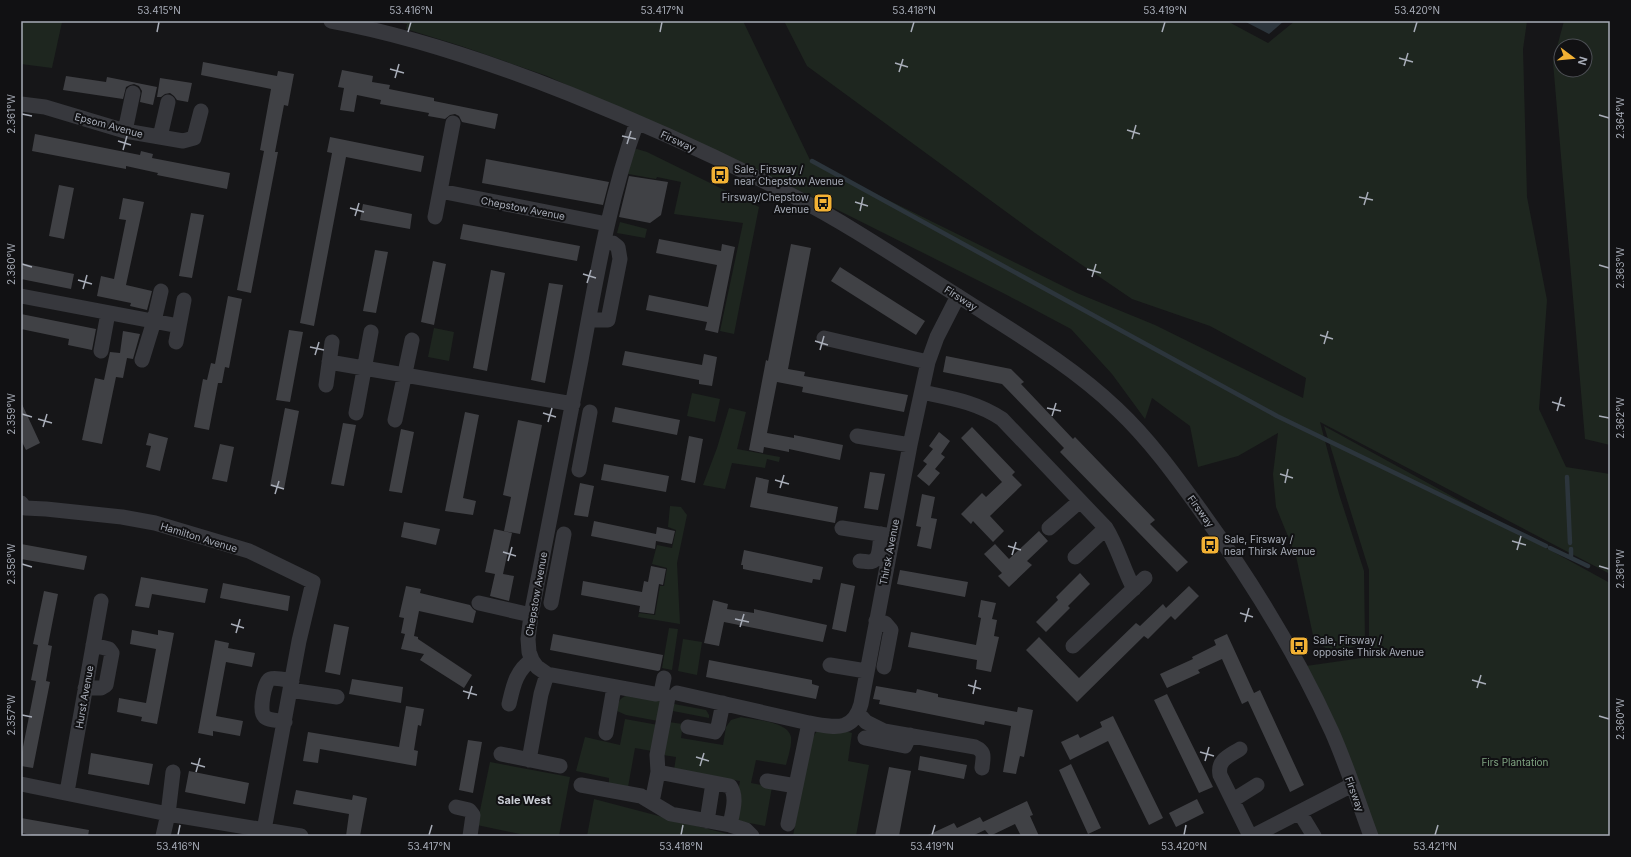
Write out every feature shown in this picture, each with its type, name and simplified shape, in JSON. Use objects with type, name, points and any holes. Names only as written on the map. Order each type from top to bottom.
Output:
[{"type":"street","name":"Firsway","points":[[331,21],[401,36],[460,53],[511,70],[637,122],[800,200],[958,296],[1081,378],[1117,409],[1148,441],[1229,550],[1255,588],[1284,638],[1333,734],[1371,836]]},
{"type":"street","points":[[125,131],[133,93]]},
{"type":"street","points":[[160,137],[168,102]]},
{"type":"street","name":"Epsom Avenue","points":[[21,104],[46,107],[125,131],[183,141],[194,138],[201,111]]},
{"type":"street","name":"Chepstow Avenue","points":[[532,660],[529,652],[528,639],[531,615],[607,224],[620,175],[637,122]]},
{"type":"street","points":[[435,217],[453,123]]},
{"type":"street","name":"Chepstow Avenue","points":[[440,191],[607,224]]},
{"type":"street","points":[[142,360],[154,321],[161,291]]},
{"type":"street","points":[[21,296],[179,326]]},
{"type":"street","name":"Thirsk Avenue","points":[[858,713],[876,621],[886,535],[910,445],[928,362],[937,337],[958,296]]},
{"type":"street","points":[[176,342],[184,300]]},
{"type":"street","points":[[101,351],[108,313]]},
{"type":"street","points":[[356,413],[371,332]]},
{"type":"street","points":[[824,338],[928,362]]},
{"type":"street","points":[[395,420],[412,340]]},
{"type":"street","points":[[326,385],[332,342]]},
{"type":"street","points":[[329,362],[573,404]]},
{"type":"street","points":[[922,392],[974,403],[997,416],[1012,428],[1106,528],[1134,589]]},
{"type":"street","points":[[578,470],[590,412]]},
{"type":"street","points":[[567,433],[585,436]]},
{"type":"street","points":[[857,436],[910,445]]},
{"type":"street","points":[[1049,528],[1080,501]]},
{"type":"street","name":"Hamilton Avenue","points":[[21,503],[26,508],[122,517],[155,523],[249,552],[313,582],[291,686]]},
{"type":"street","points":[[842,528],[886,535],[876,559],[870,562],[860,561]]},
{"type":"street","points":[[1075,557],[1106,528]]},
{"type":"street","points":[[551,603],[564,534]]},
{"type":"street","points":[[544,548],[561,551]]},
{"type":"street","points":[[1073,646],[1145,578]]},
{"type":"street","name":"Hurst Avenue","points":[[67,792],[101,601]]},
{"type":"street","points":[[479,603],[531,615]]},
{"type":"street","points":[[876,621],[885,623],[891,630],[884,667]]},
{"type":"street","points":[[85,688],[101,688],[106,686],[112,653],[109,649],[93,645]]},
{"type":"street","points":[[509,704],[515,679],[521,669],[532,660],[537,667],[547,674],[655,694],[661,693],[664,678]]},
{"type":"street","points":[[830,664],[866,671]]},
{"type":"street","points":[[529,760],[541,694],[547,674]]},
{"type":"street","points":[[285,722],[266,718],[262,715],[261,710],[266,685],[268,680],[271,678],[291,686],[337,697]]},
{"type":"street","points":[[264,830],[291,686]]},
{"type":"street","points":[[606,733],[614,686]]},
{"type":"street","points":[[652,802],[658,772],[657,755],[673,695],[723,702],[809,723],[840,727],[854,720],[858,713],[866,722],[884,731],[975,747],[981,750],[984,754],[982,768]]},
{"type":"street","points":[[688,727],[715,732],[718,727],[723,702]]},
{"type":"street","points":[[788,824],[809,723]]},
{"type":"street","points":[[865,738],[904,746],[910,736]]},
{"type":"street","points":[[1240,749],[1223,760],[1219,769],[1220,775],[1250,836]]},
{"type":"street","points":[[501,754],[560,766]]},
{"type":"street","points":[[163,836],[168,814],[173,772]]},
{"type":"street","points":[[658,772],[730,786],[733,790],[734,799],[730,825]]},
{"type":"street","points":[[767,780],[796,786]]},
{"type":"street","points":[[707,820],[713,783]]},
{"type":"street","points":[[21,784],[67,792],[168,814],[301,836]]},
{"type":"street","points":[[581,785],[640,796],[671,814],[730,825],[746,830],[752,836]]},
{"type":"street","points":[[1233,800],[1257,785]]},
{"type":"street","points":[[1253,836],[1352,785]]},
{"type":"street","points":[[456,807],[469,810],[473,815],[470,836]]},
{"type":"street","points":[[1300,813],[1314,836]]},
{"type":"green space","points":[[391,21],[743,21],[811,162],[1077,293],[1155,325],[1303,398],[1306,378],[1210,326],[1132,299],[1035,233],[807,66],[784,21],[1227,21],[1268,43],[1295,21],[1527,21],[1523,49],[1527,197],[1547,300],[1539,409],[1566,467],[1610,474],[1610,574],[1320,422],[1339,494],[1364,571],[1365,643],[1333,653],[1314,640],[1296,556],[1276,507],[1273,474],[1278,433],[1238,456],[1198,467],[1190,426],[1152,398],[1145,419],[1112,374],[1071,329],[1005,294],[800,191],[547,76],[461,46],[406,29],[407,24]]},
{"type":"green space","points":[[1564,21],[1610,21],[1610,445],[1585,439],[1554,78],[1593,78],[1593,38],[1559,38]]},
{"type":"green space","points":[[62,22],[52,68],[21,64],[21,23]]},
{"type":"green space","points":[[637,149],[647,152],[759,207],[734,334],[720,331],[743,223],[674,214],[681,182],[657,177],[656,179],[623,173],[633,150]]},
{"type":"green space","points":[[620,222],[647,229],[645,238],[617,233]]},
{"type":"green space","points":[[434,328],[454,332],[449,361],[428,357]]},
{"type":"green space","points":[[692,393],[720,399],[715,422],[687,416]]},
{"type":"green space","points":[[729,408],[746,412],[737,449],[780,457],[779,462],[767,459],[765,468],[732,463],[725,489],[703,485],[717,448]]},
{"type":"green space","name":"Firs Plantation","points":[[1324,426],[1610,583],[1610,836],[1377,836],[1299,667],[1369,657],[1369,570]]},
{"type":"green space","points":[[670,506],[681,507],[687,515],[677,563],[680,624],[638,617],[639,613],[655,615],[660,586],[664,586],[667,568],[652,564],[657,545],[672,548],[676,530],[668,527]]},
{"type":"green space","points":[[669,628],[678,629],[672,670],[662,668]]},
{"type":"green space","points":[[683,639],[702,642],[697,675],[678,671]]},
{"type":"green space","points":[[628,695],[662,701],[658,721],[626,715],[617,711],[620,701]]},
{"type":"green space","points":[[674,704],[706,710],[709,718],[673,711]]},
{"type":"green space","points":[[741,717],[777,724],[789,732],[791,737],[786,765],[756,760],[751,783],[772,787],[765,826],[733,820],[740,781],[674,770],[676,757],[663,755],[668,722],[683,724],[681,738],[723,745],[726,727],[731,720]]},
{"type":"green space","points":[[625,719],[658,725],[652,751],[635,748],[628,787],[609,784],[609,778],[576,771],[585,737],[620,745]]},
{"type":"green space","points":[[841,730],[852,733],[848,761],[869,765],[856,836],[793,836],[811,740],[817,731]]},
{"type":"green space","points":[[490,762],[570,777],[559,836],[529,836],[477,825]]},
{"type":"green space","points":[[594,799],[735,836],[587,836]]},
{"type":"shaded area","points":[[1244,21],[1284,21],[1269,34]]},
{"type":"building","points":[[203,62],[277,76],[278,71],[294,74],[288,106],[284,105],[275,152],[278,152],[251,293],[237,290],[264,151],[260,150],[271,89],[201,75]]},
{"type":"building","points":[[342,70],[373,76],[372,82],[390,85],[389,89],[434,98],[434,101],[498,114],[495,129],[462,122],[459,116],[455,114],[450,115],[445,119],[428,116],[429,113],[380,104],[381,100],[357,95],[354,112],[340,110],[344,88],[338,87]]},
{"type":"building","points":[[66,76],[106,82],[107,77],[157,87],[153,105],[140,102],[142,91],[139,86],[134,84],[126,87],[123,99],[63,90]]},
{"type":"building","points":[[160,78],[192,83],[188,102],[177,100],[170,93],[157,97]]},
{"type":"building","points":[[35,134],[140,155],[141,151],[153,154],[152,158],[230,173],[227,189],[157,175],[158,173],[126,166],[126,169],[32,151]]},
{"type":"building","points":[[330,137],[424,156],[421,172],[346,157],[314,326],[300,323],[332,153],[327,152]]},
{"type":"building","points":[[486,159],[609,182],[603,205],[482,183]]},
{"type":"building","points":[[629,176],[668,182],[661,215],[650,223],[619,217]]},
{"type":"building","points":[[59,185],[74,188],[64,239],[49,236]]},
{"type":"building","points":[[123,198],[144,202],[126,285],[152,291],[147,310],[130,306],[131,303],[97,296],[101,276],[114,279],[126,220],[119,219]]},
{"type":"building","points":[[363,204],[412,214],[410,229],[360,220]]},
{"type":"building","points":[[191,213],[204,215],[192,278],[179,276]]},
{"type":"building","points":[[463,224],[580,246],[577,261],[460,239]]},
{"type":"building","points":[[659,239],[721,251],[722,244],[735,247],[718,333],[705,330],[707,322],[646,310],[649,295],[708,307],[717,265],[656,253]]},
{"type":"building","points":[[791,244],[811,248],[788,369],[805,372],[804,376],[908,395],[904,412],[802,392],[803,387],[777,382],[767,433],[794,438],[794,435],[843,445],[840,460],[789,449],[789,452],[764,447],[763,453],[749,450],[766,360],[768,361]]},
{"type":"building","points":[[375,250],[388,252],[376,313],[363,311]]},
{"type":"building","points":[[433,261],[446,264],[434,325],[421,322]]},
{"type":"building","points":[[21,263],[74,274],[71,289],[21,279]]},
{"type":"building","points":[[840,267],[925,321],[916,335],[831,281]]},
{"type":"building","points":[[491,270],[505,273],[487,371],[473,368]]},
{"type":"building","points":[[549,283],[563,285],[545,383],[531,380]]},
{"type":"building","points":[[228,296],[242,299],[229,368],[225,367],[222,383],[218,383],[209,430],[194,427],[203,379],[207,380],[211,363],[215,364]]},
{"type":"building","points":[[21,314],[96,329],[92,350],[68,345],[69,339],[21,329]]},
{"type":"building","points":[[289,330],[303,332],[290,402],[276,400]]},
{"type":"building","points":[[123,331],[140,334],[133,359],[127,358],[123,378],[116,377],[102,444],[82,440],[95,378],[104,380],[110,352],[120,353]]},
{"type":"building","points":[[625,351],[702,365],[704,354],[717,357],[712,386],[699,384],[699,380],[622,365]]},
{"type":"building","points":[[946,356],[1011,369],[1024,382],[1021,384],[1073,439],[1075,437],[1155,520],[1150,524],[1188,562],[1177,572],[1060,452],[1064,448],[1002,384],[943,372]]},
{"type":"building","points":[[21,402],[40,443],[26,450],[21,440]]},
{"type":"building","points":[[615,407],[680,420],[677,435],[612,422]]},
{"type":"building","points":[[285,408],[299,411],[284,489],[270,486]]},
{"type":"building","points":[[465,412],[479,415],[463,498],[476,501],[473,515],[445,511]]},
{"type":"building","points":[[518,420],[542,425],[520,534],[504,531],[511,497],[503,495]]},
{"type":"building","points":[[343,423],[356,425],[344,486],[331,484]]},
{"type":"building","points":[[972,427],[1015,472],[1012,475],[1022,485],[990,516],[1004,531],[993,542],[973,521],[971,524],[961,514],[982,493],[986,497],[1002,482],[961,438]]},
{"type":"building","points":[[401,429],[414,432],[402,493],[389,491]]},
{"type":"building","points":[[939,432],[950,441],[941,454],[945,457],[935,469],[940,473],[929,486],[917,476],[927,464],[923,461],[933,449],[929,446]]},
{"type":"building","points":[[149,433],[168,438],[160,471],[146,467],[151,446],[146,445]]},
{"type":"building","points":[[689,436],[703,439],[695,483],[681,480]]},
{"type":"building","points":[[220,444],[234,447],[227,482],[212,479]]},
{"type":"building","points":[[604,464],[669,476],[666,492],[601,480]]},
{"type":"building","points":[[870,472],[885,474],[878,510],[864,508]]},
{"type":"building","points":[[756,477],[769,480],[767,493],[838,507],[835,523],[750,507]]},
{"type":"building","points":[[580,483],[594,486],[588,517],[574,515]]},
{"type":"building","points":[[922,494],[935,497],[931,518],[937,519],[931,549],[917,546],[921,527],[916,526]]},
{"type":"building","points":[[594,521],[656,534],[657,527],[675,531],[672,544],[656,541],[655,549],[591,536]]},
{"type":"building","points":[[404,522],[440,529],[436,545],[401,537]]},
{"type":"building","points":[[494,529],[512,533],[503,574],[514,576],[509,601],[490,596],[495,574],[485,572]]},
{"type":"building","points":[[1039,531],[1048,541],[1027,561],[1032,565],[1009,587],[998,576],[1002,573],[984,554],[995,544],[1009,559]]},
{"type":"building","points":[[21,544],[87,556],[84,570],[21,559]]},
{"type":"building","points":[[744,550],[823,567],[820,580],[813,579],[812,583],[743,569],[743,565],[741,565]]},
{"type":"building","points":[[651,566],[666,569],[663,585],[659,584],[654,614],[639,612],[640,606],[581,595],[583,581],[642,592],[644,581],[648,582]]},
{"type":"building","points":[[900,570],[968,582],[965,597],[897,584]]},
{"type":"building","points":[[1080,573],[1090,584],[1068,606],[1070,608],[1046,632],[1036,622],[1058,600],[1056,597]]},
{"type":"building","points":[[141,577],[208,589],[205,603],[152,594],[149,608],[135,606]]},
{"type":"building","points":[[223,583],[290,596],[288,611],[220,598]]},
{"type":"building","points":[[841,583],[855,586],[846,632],[832,629]]},
{"type":"building","points":[[406,586],[421,589],[420,593],[470,605],[476,611],[473,623],[419,611],[414,636],[418,637],[418,639],[472,675],[464,688],[420,660],[424,654],[401,649],[405,634],[401,633],[404,618],[399,617]]},
{"type":"building","points":[[1189,586],[1199,596],[1175,620],[1171,616],[1148,639],[1144,636],[1077,702],[1026,650],[1039,637],[1079,678],[1136,623],[1140,626],[1163,604],[1166,608]]},
{"type":"building","points":[[44,591],[58,594],[48,645],[52,646],[46,681],[50,682],[33,768],[21,766],[21,757],[36,681],[31,680],[38,645],[33,644]]},
{"type":"building","points":[[713,600],[728,604],[727,609],[754,613],[754,609],[827,625],[823,642],[724,622],[719,646],[704,643]]},
{"type":"building","points":[[981,600],[996,603],[992,619],[997,620],[994,636],[999,637],[991,672],[976,669],[977,660],[908,647],[911,632],[976,645],[981,618],[978,617]]},
{"type":"building","points":[[334,624],[349,627],[340,675],[325,672]]},
{"type":"building","points":[[132,630],[158,635],[158,630],[174,633],[157,724],[141,721],[142,717],[117,712],[119,698],[146,703],[156,649],[130,644]]},
{"type":"building","points":[[553,634],[663,655],[660,670],[658,671],[550,650]]},
{"type":"building","points":[[1227,634],[1254,693],[1260,690],[1304,785],[1290,792],[1248,701],[1242,704],[1222,659],[1198,670],[1200,673],[1167,688],[1160,674],[1193,659],[1192,657],[1216,645],[1214,640]]},
{"type":"building","points":[[215,640],[229,643],[228,648],[255,653],[252,667],[226,662],[216,716],[243,721],[240,736],[213,731],[213,736],[198,733]]},
{"type":"building","points":[[709,660],[812,680],[812,684],[819,686],[816,699],[706,677]]},
{"type":"building","points":[[352,679],[403,687],[401,703],[349,694]]},
{"type":"building","points":[[876,686],[916,693],[917,689],[938,694],[938,697],[1017,712],[1018,707],[1033,710],[1024,757],[1020,756],[1016,774],[1003,772],[1011,726],[985,721],[984,725],[879,704],[880,700],[873,699]]},
{"type":"building","points":[[1167,694],[1213,787],[1199,793],[1154,700]]},
{"type":"building","points":[[406,706],[424,709],[421,726],[418,725],[414,750],[418,751],[416,766],[320,749],[318,763],[303,761],[308,732],[399,747]]},
{"type":"building","points":[[1113,716],[1163,818],[1149,825],[1108,741],[1070,760],[1061,742],[1078,734],[1080,738],[1102,727],[1100,722]]},
{"type":"building","points":[[468,740],[482,742],[473,793],[459,790]]},
{"type":"building","points":[[91,753],[153,764],[149,785],[88,774]]},
{"type":"building","points":[[920,756],[967,765],[964,779],[918,770]]},
{"type":"building","points":[[1071,764],[1101,828],[1088,834],[1059,770]]},
{"type":"building","points":[[889,767],[911,771],[899,836],[875,836]]},
{"type":"building","points":[[189,771],[249,783],[245,804],[185,792]]},
{"type":"building","points":[[296,790],[352,800],[353,795],[367,798],[360,836],[346,836],[349,814],[293,804]]},
{"type":"building","points":[[1197,799],[1204,813],[1176,827],[1169,813]]},
{"type":"building","points":[[1027,801],[1033,815],[1030,816],[1039,836],[1021,836],[1015,824],[990,836],[985,830],[972,836],[926,836],[954,823],[957,828],[980,817],[983,822]]},
{"type":"building","points":[[21,818],[89,830],[88,836],[37,836],[21,833]]},
{"type":"waterway","points":[[812,161],[1277,416],[1546,546]]},
{"type":"waterway","points":[[1567,477],[1570,543]]},
{"type":"waterway","points":[[1550,548],[1588,566]]},
{"type":"waterway","points":[[1571,549],[1571,558]]},
{"type":"place","name":"Sale, Firsway / near Chepstow Avenue","points":[[720,175]]},
{"type":"place","name":"Firsway/Chepstow Avenue","points":[[823,203]]},
{"type":"place","name":"Sale, Firsway / near Thirsk Avenue","points":[[1210,545]]},
{"type":"place","name":"Sale, Firsway / opposite Thirsk Avenue","points":[[1299,646]]},
{"type":"district","name":"Sale West","points":[[524,800]]}]
